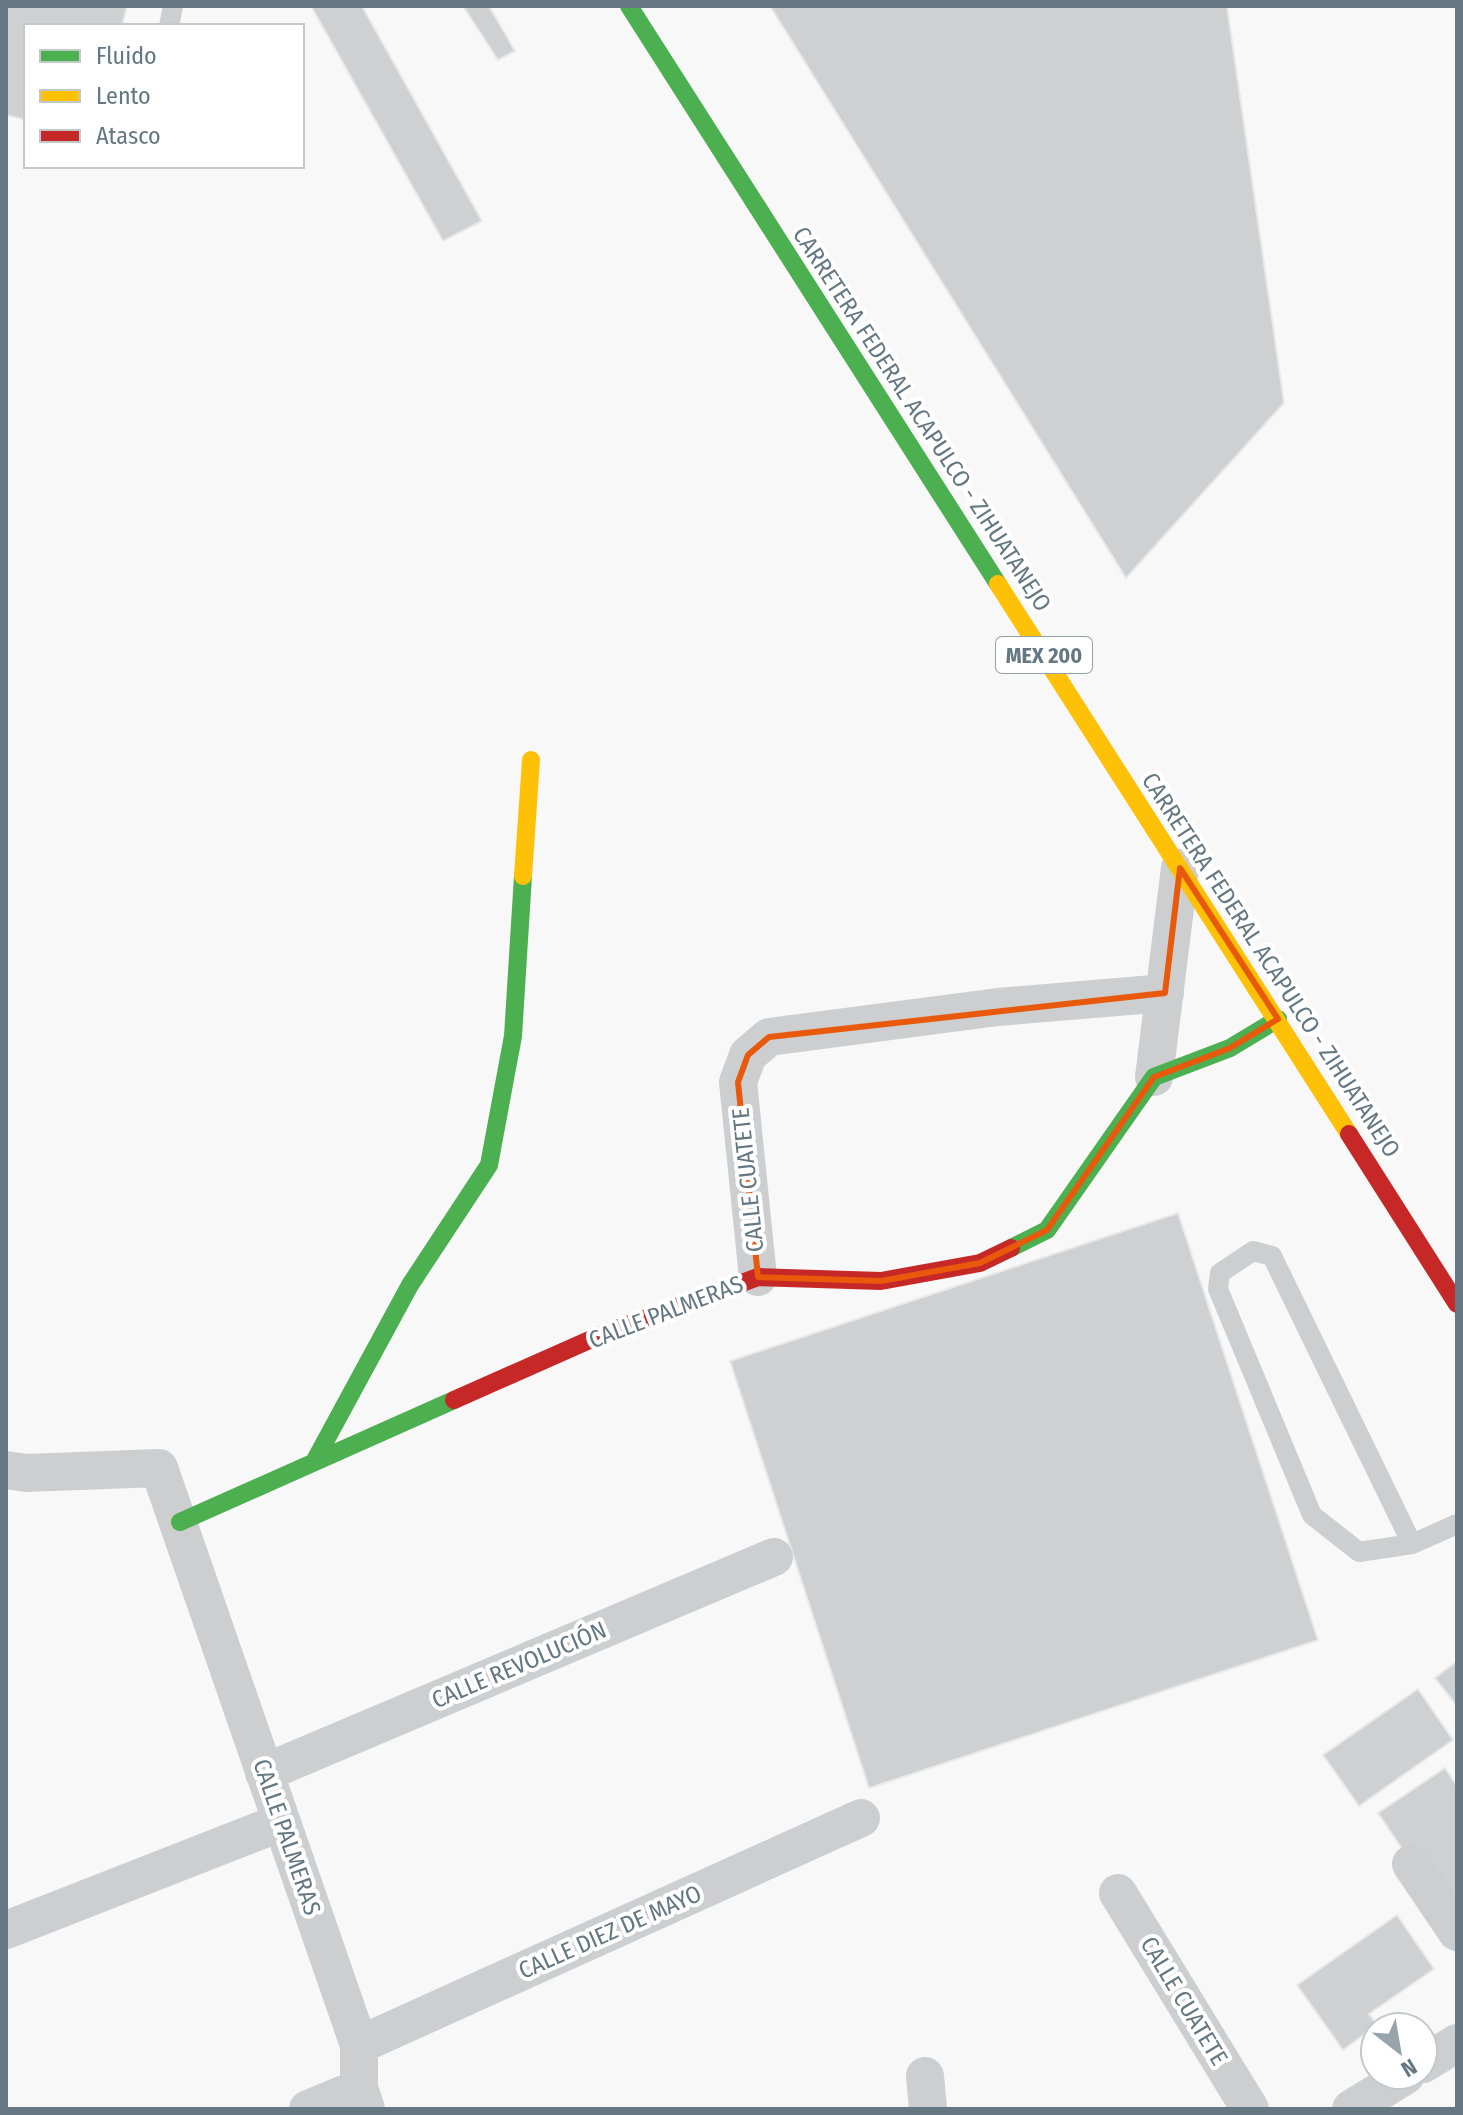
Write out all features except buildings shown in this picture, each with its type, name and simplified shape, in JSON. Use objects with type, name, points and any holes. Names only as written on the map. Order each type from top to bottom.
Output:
[{"type":"street","name":"CARRETERA FEDERAL ACAPULCO - ZIHUATANEJO","points":[[629,6],[1457,1304]]},
{"type":"street","points":[[314,1462],[410,1285],[489,1165],[513,1036],[531,760]]},
{"type":"street","points":[[1180,868],[1154,1077],[1230,1048],[1278,1019]]},
{"type":"street","name":"CALLE CUATETE","points":[[758,1277],[738,1082],[748,1055],[769,1037],[998,1007],[1165,993]]},
{"type":"street","name":"CALLE PALMERAS","points":[[180,1522],[603,1334],[758,1277],[881,1281],[980,1263],[1047,1230],[1154,1077]]},
{"type":"street","name":"CALLE PALMERAS","points":[[6,1470],[26,1473],[159,1468],[359,2045],[362,2099]]},
{"type":"street","name":"CALLE REVOLUCIÓN","points":[[264,1773],[774,1557]]},
{"type":"street","name":"CALLE DIEZ DE MAYO","points":[[359,2045],[861,1818]]},
{"type":"street","points":[[6,1930],[282,1822]]},
{"type":"street","points":[[1411,1864],[1457,1932]]},
{"type":"street","name":"CALLE CUATETE","points":[[1118,1893],[1250,2109]]},
{"type":"street","points":[[1439,2054],[1457,2043]]},
{"type":"street","points":[[1351,2109],[1380,2091]]},
{"type":"street","points":[[308,2109],[362,2099]]},
{"type":"lane","points":[[1412,1544],[1272,1256],[1253,1251],[1220,1273],[1218,1289],[1312,1515],[1359,1552],[1412,1544],[1457,1524]]},
{"type":"highlighted area","points":[[1180,868],[1278,1019],[1230,1048],[1154,1077],[1047,1230],[980,1263],[881,1281],[758,1277],[738,1082],[748,1055],[769,1037],[1165,993]]},
{"type":"traffic: fast","points":[[629,6],[998,584]]},
{"type":"traffic: fast","points":[[314,1462],[410,1285],[489,1165],[513,1036],[523,876]]},
{"type":"traffic: fast","points":[[1011,1248],[1047,1230],[1154,1077],[1230,1048],[1278,1019]]},
{"type":"traffic: fast","points":[[180,1522],[454,1400]]},
{"type":"traffic: slow","points":[[998,584],[1349,1134]]},
{"type":"traffic: slow","points":[[523,876],[531,760]]},
{"type":"traffic: jam","points":[[1349,1134],[1457,1304]]},
{"type":"traffic: jam","points":[[454,1400],[603,1334],[758,1277],[881,1281],[980,1263],[1011,1248]]}]
